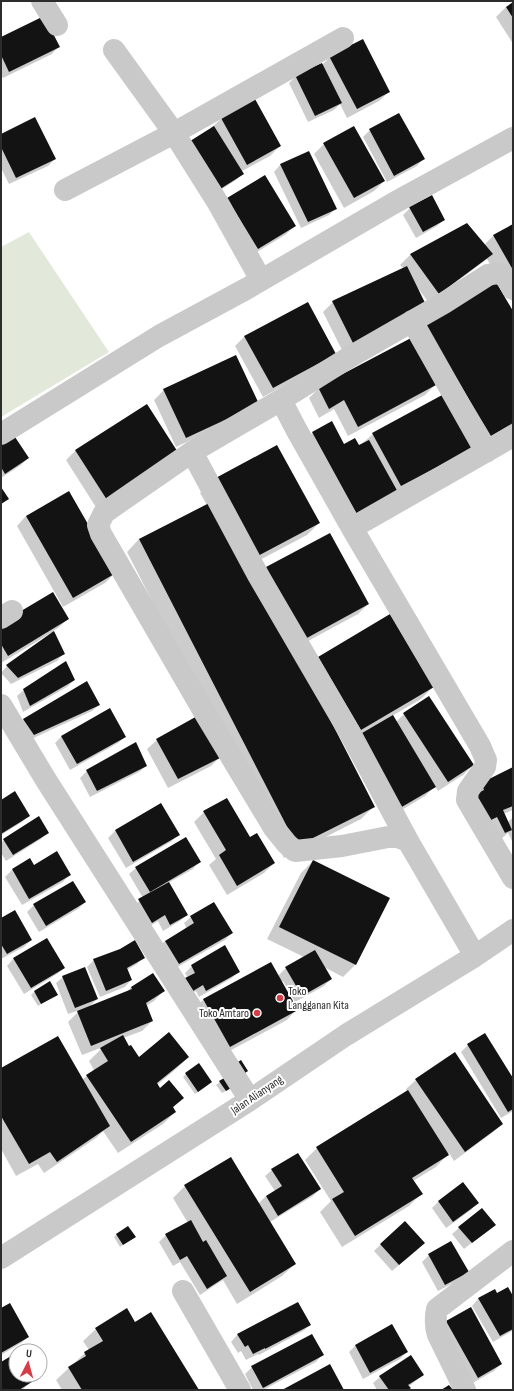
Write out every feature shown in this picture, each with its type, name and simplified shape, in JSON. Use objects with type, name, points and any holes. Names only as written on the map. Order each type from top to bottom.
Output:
[{"type":"street","points":[[42,1],[57,25]]},
{"type":"street","points":[[65,190],[174,133],[343,38]]},
{"type":"street","points":[[114,50],[174,133],[218,203],[261,280]]},
{"type":"street","points":[[1,434],[158,336],[261,280],[394,203],[513,138]]},
{"type":"street","points":[[408,841],[398,837],[388,837],[342,846],[295,851],[287,844],[274,828],[234,762],[101,534],[98,525],[104,513],[192,452],[282,400],[348,358],[488,275],[496,273],[505,276],[513,288]]},
{"type":"street","points":[[412,321],[486,452]]},
{"type":"street","points":[[282,400],[296,429],[352,528],[480,746],[486,760],[485,767],[468,791],[468,800],[513,878]]},
{"type":"street","points":[[352,528],[513,436]]},
{"type":"street","points":[[192,452],[258,575],[350,733],[408,841],[475,956]]},
{"type":"street","points":[[1,705],[46,780],[250,1100]]},
{"type":"street","name":"Jalan Alianyang","points":[[1,1258],[250,1100],[346,1035],[475,956],[513,930]]},
{"type":"street","points":[[465,1390],[438,1335],[436,1328],[437,1309],[513,1251]]},
{"type":"street","points":[[183,1290],[240,1390]]},
{"type":"shaded area","points":[[29,232],[109,352],[1,417],[1,247]]},
{"type":"building","points":[[513,2],[513,18],[506,7]]},
{"type":"building","points":[[44,16],[60,47],[9,72],[1,55],[1,37]]},
{"type":"building","points":[[363,39],[390,92],[357,109],[329,56]]},
{"type":"building","points":[[322,63],[342,103],[315,116],[295,75]]},
{"type":"building","points":[[255,99],[281,146],[247,165],[221,118]]},
{"type":"building","points":[[399,113],[425,159],[394,176],[369,129]]},
{"type":"building","points":[[35,117],[56,159],[16,178],[1,147],[1,134]]},
{"type":"building","points":[[214,126],[244,174],[217,191],[187,143]]},
{"type":"building","points":[[354,126],[385,181],[354,198],[323,143]]},
{"type":"building","points":[[309,151],[337,209],[308,222],[280,164]]},
{"type":"building","points":[[265,175],[296,226],[258,249],[227,198]]},
{"type":"building","points":[[432,195],[445,220],[423,232],[409,207]]},
{"type":"building","points":[[467,223],[493,254],[439,294],[410,254]]},
{"type":"building","points":[[513,224],[513,270],[493,235]]},
{"type":"building","points":[[407,266],[428,309],[354,345],[332,301]]},
{"type":"building","points":[[496,282],[513,311],[513,423],[491,436],[424,324]]},
{"type":"building","points":[[308,302],[336,354],[273,388],[244,336]]},
{"type":"building","points":[[411,338],[436,385],[358,427],[344,400],[329,409],[318,387]]},
{"type":"building","points":[[236,355],[259,404],[186,438],[163,389]]},
{"type":"building","points":[[444,394],[473,448],[401,486],[372,433]]},
{"type":"building","points":[[147,404],[181,457],[109,503],[75,450]]},
{"type":"building","points":[[332,421],[344,444],[355,438],[359,445],[369,440],[399,494],[358,516],[312,432]]},
{"type":"building","points":[[13,434],[29,458],[5,474],[1,467],[1,442]]},
{"type":"building","points":[[277,445],[320,523],[254,558],[212,480]]},
{"type":"building","points":[[1,487],[9,499],[1,504]]},
{"type":"building","points":[[69,491],[116,573],[73,598],[26,516]]},
{"type":"building","points":[[217,499],[375,807],[297,846],[139,539]]},
{"type":"building","points":[[330,533],[369,604],[305,639],[266,567]]},
{"type":"building","points":[[53,592],[69,619],[8,656],[1,644],[1,623]]},
{"type":"building","points":[[390,614],[434,687],[361,730],[318,657]]},
{"type":"building","points":[[54,631],[65,654],[18,678],[6,665]]},
{"type":"building","points":[[66,661],[75,680],[30,706],[23,689]]},
{"type":"building","points":[[87,681],[100,705],[34,735],[23,719]]},
{"type":"building","points":[[429,696],[474,765],[448,782],[403,713]]},
{"type":"building","points":[[110,708],[126,737],[77,764],[61,736]]},
{"type":"building","points":[[199,715],[222,757],[178,779],[156,739]]},
{"type":"building","points":[[393,715],[436,787],[400,808],[357,736]]},
{"type":"building","points":[[136,742],[147,766],[97,791],[86,770]]},
{"type":"building","points":[[513,767],[513,806],[503,810],[512,830],[505,833],[497,817],[489,821],[476,794],[484,790],[481,783]]},
{"type":"building","points":[[15,791],[30,816],[1,834],[1,800]]},
{"type":"building","points":[[227,798],[250,837],[257,833],[275,863],[237,886],[219,855],[226,850],[203,811]]},
{"type":"building","points":[[161,803],[180,835],[133,862],[115,830]]},
{"type":"building","points":[[39,816],[49,833],[13,855],[3,839]]},
{"type":"building","points":[[186,837],[201,862],[150,892],[135,867]]},
{"type":"building","points":[[57,851],[71,875],[29,899],[12,869],[30,858],[34,865]]},
{"type":"building","points":[[313,860],[390,898],[356,965],[279,927]]},
{"type":"building","points":[[73,881],[86,902],[46,926],[33,904]]},
{"type":"building","points":[[169,882],[188,915],[170,925],[165,915],[152,923],[138,899]]},
{"type":"building","points":[[214,902],[233,933],[179,964],[165,941],[194,923],[190,916]]},
{"type":"building","points":[[15,910],[32,940],[7,954],[1,944],[1,918]]},
{"type":"building","points":[[47,938],[65,968],[31,988],[13,958]]},
{"type":"building","points":[[135,940],[145,958],[127,968],[132,980],[106,991],[93,959],[120,949]]},
{"type":"building","points":[[225,945],[240,972],[206,991],[203,985],[193,991],[185,978],[195,973],[191,965]]},
{"type":"building","points":[[315,950],[332,979],[302,996],[285,967]]},
{"type":"building","points":[[271,962],[298,1010],[230,1047],[203,999]]},
{"type":"building","points":[[85,967],[98,999],[75,1008],[62,976]]},
{"type":"building","points":[[153,973],[165,991],[146,1003],[153,1021],[91,1046],[77,1011],[132,989],[131,987]]},
{"type":"building","points":[[50,981],[58,995],[41,1004],[34,991]]},
{"type":"building","points":[[169,1032],[189,1057],[157,1083],[160,1088],[169,1080],[184,1098],[173,1107],[176,1112],[131,1142],[86,1075],[108,1061],[100,1048],[123,1035],[129,1046],[131,1045],[139,1057]]},
{"type":"building","points":[[485,1033],[513,1078],[513,1109],[508,1112],[467,1044]]},
{"type":"building","points":[[58,1036],[110,1126],[57,1162],[50,1152],[29,1164],[1,1116],[1,1068]]},
{"type":"building","points":[[455,1052],[503,1124],[465,1152],[415,1079]]},
{"type":"building","points":[[241,1060],[248,1071],[239,1077],[232,1066]]},
{"type":"building","points":[[199,1063],[212,1082],[198,1092],[185,1073]]},
{"type":"building","points":[[231,1074],[238,1084],[226,1091],[219,1081]]},
{"type":"building","points":[[408,1090],[449,1155],[412,1178],[423,1194],[355,1236],[332,1199],[344,1192],[316,1147]]},
{"type":"building","points":[[298,1153],[321,1189],[278,1216],[266,1196],[282,1186],[271,1169]]},
{"type":"building","points":[[231,1157],[296,1264],[250,1292],[184,1185]]},
{"type":"building","points":[[463,1182],[479,1203],[453,1222],[438,1201]]},
{"type":"building","points":[[482,1208],[496,1225],[472,1243],[458,1227]]},
{"type":"building","points":[[191,1220],[203,1242],[206,1240],[227,1276],[207,1289],[187,1256],[180,1260],[165,1234]]},
{"type":"building","points":[[405,1221],[425,1243],[399,1265],[380,1244]]},
{"type":"building","points":[[128,1226],[136,1237],[123,1245],[116,1234]]},
{"type":"building","points":[[451,1241],[469,1272],[445,1285],[428,1254]]},
{"type":"building","points":[[508,1287],[513,1296],[513,1329],[500,1336],[478,1298],[495,1289],[497,1293]]},
{"type":"building","points":[[298,1302],[311,1325],[253,1354],[248,1345],[245,1347],[237,1334]]},
{"type":"building","points":[[10,1303],[29,1337],[18,1343],[8,1343],[8,1349],[1,1353],[1,1308]]},
{"type":"building","points":[[471,1307],[502,1364],[478,1378],[446,1321]]},
{"type":"building","points":[[127,1308],[135,1322],[151,1312],[199,1390],[82,1390],[68,1367],[86,1356],[84,1352],[103,1341],[95,1328]]},
{"type":"building","points":[[392,1324],[408,1352],[370,1373],[355,1345]]},
{"type":"building","points":[[312,1334],[324,1355],[263,1388],[251,1366]]},
{"type":"building","points":[[411,1355],[424,1375],[408,1385],[411,1388],[408,1390],[389,1390],[379,1376]]},
{"type":"building","points":[[8,1358],[8,1383],[30,1383],[19,1390],[1,1390],[1,1362]]},
{"type":"building","points":[[330,1364],[344,1390],[282,1390]]},
{"type":"building","points":[[449,1385],[453,1390],[441,1390]]},
{"type":"place","name":"Toko Langganan Kita","points":[[280,998]]},
{"type":"place","name":"Toko Amtaro","points":[[257,1013]]}]
